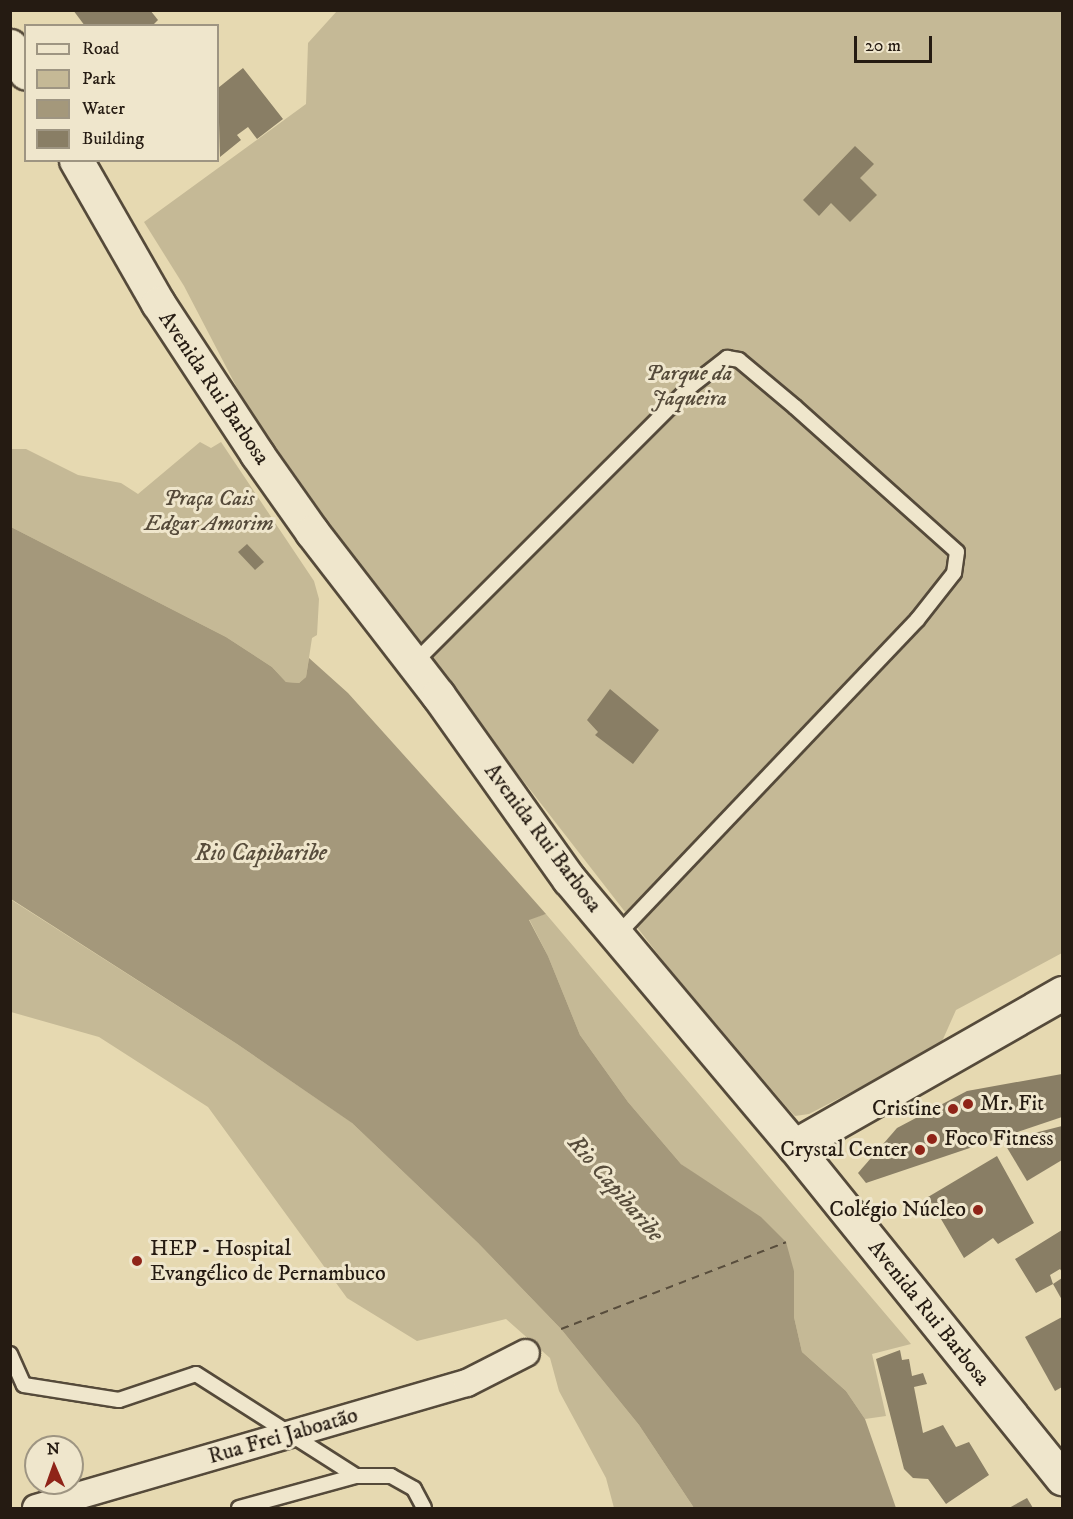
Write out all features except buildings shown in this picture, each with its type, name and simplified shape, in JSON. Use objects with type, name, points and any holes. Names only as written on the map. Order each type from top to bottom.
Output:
[{"type":"main road","points":[[10,46],[24,70]]},
{"type":"main road","name":"Avenida Rui Barbosa","points":[[77,162],[203,375],[312,532],[414,663],[569,879],[794,1146],[1062,1478]]},
{"type":"main road","points":[[794,1146],[1062,993]]},
{"type":"street","name":"Rua Frei Jaboatão","points":[[36,1509],[467,1383],[526,1353]]},
{"type":"lane","points":[[414,663],[690,386],[727,358],[739,360],[795,407],[957,552],[954,573],[916,620],[617,935]]},
{"type":"lane","points":[[10,1353],[24,1385],[119,1400],[196,1374],[356,1476]]},
{"type":"lane","points":[[239,1509],[356,1476],[391,1476],[414,1489],[424,1509]]},
{"type":"green space","name":"Parque da Jaqueira","points":[[337,11],[1062,11],[1062,953],[956,1010],[940,1046],[809,1114],[795,1116],[790,1111],[664,962],[392,612],[247,407],[184,286],[144,222],[306,104],[308,43]]},
{"type":"green space","name":"Praça Cais Edgar Amorim","points":[[200,442],[211,448],[221,442],[314,581],[319,599],[317,635],[312,638],[306,677],[299,683],[286,682],[272,667],[226,637],[11,527],[10,449],[26,449],[78,475],[121,483],[138,494]]},
{"type":"green space","points":[[10,899],[237,1044],[351,1122],[478,1243],[561,1329],[639,1425],[694,1508],[614,1508],[606,1478],[559,1391],[550,1358],[506,1319],[417,1341],[347,1298],[208,1107],[99,1037],[11,1012]]},
{"type":"green space","points":[[546,914],[911,1344],[872,1354],[886,1416],[865,1419],[846,1391],[802,1352],[794,1317],[794,1271],[719,1191],[681,1164],[628,1102],[580,1035],[548,956],[529,919]]},
{"type":"water","name":"Rio Capibaribe","points":[[11,527],[226,637],[272,667],[286,682],[299,683],[306,677],[309,658],[348,693],[546,914],[529,920],[548,956],[580,1035],[628,1102],[681,1164],[761,1217],[786,1242],[794,1271],[794,1317],[802,1352],[846,1391],[865,1419],[896,1508],[694,1508],[639,1425],[561,1329],[478,1243],[352,1123],[237,1044],[11,899]]},
{"type":"ferry route","points":[[561,1329],[786,1242]]},
{"type":"place","name":"Mr. Fit","points":[[968,1104]]},
{"type":"place","name":"Cristine","points":[[953,1109]]},
{"type":"place","name":"Foco Fitness","points":[[932,1139]]},
{"type":"place","name":"Crystal Center","points":[[920,1150]]},
{"type":"place","name":"Colégio Núcleo","points":[[978,1210]]},
{"type":"place","name":"HEP - Hospital Evangélico de Pernambuco","points":[[137,1261]]}]
